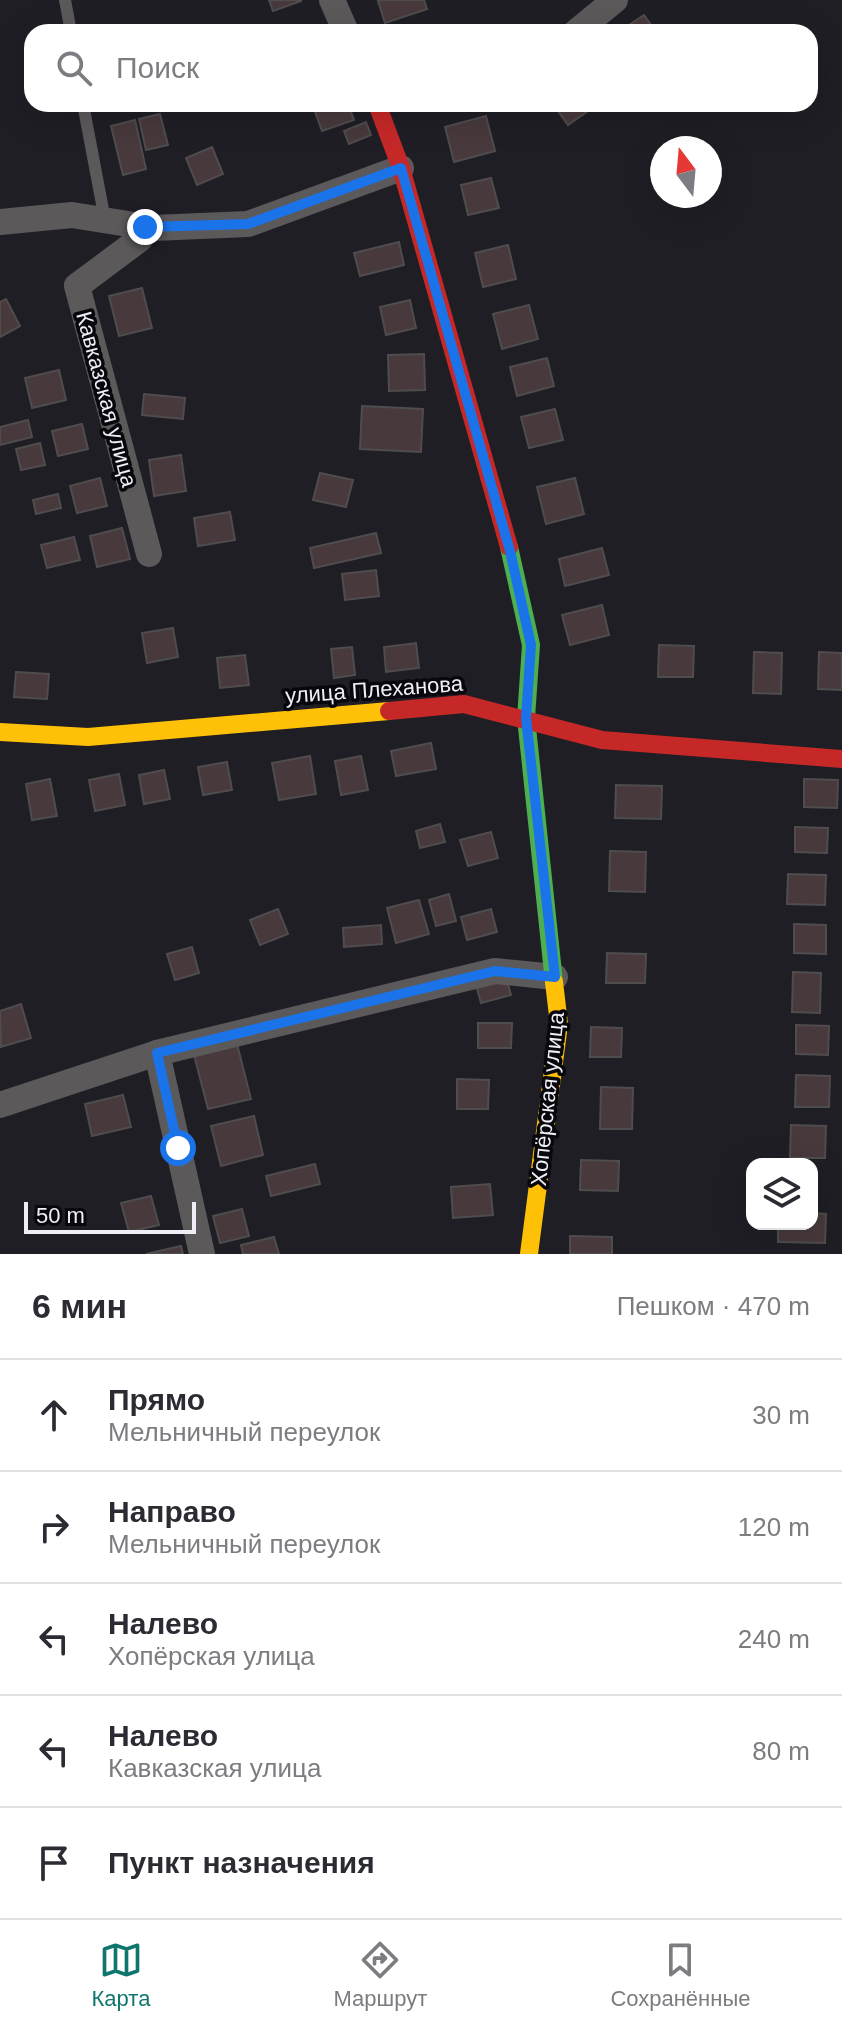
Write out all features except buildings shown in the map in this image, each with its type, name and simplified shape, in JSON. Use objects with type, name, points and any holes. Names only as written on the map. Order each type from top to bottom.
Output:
[{"type":"street","points":[[332,0],[342,24]]},
{"type":"street","points":[[586,24],[615,0]]},
{"type":"street","name":"Хопёрская улица","points":[[386,112],[510,551],[531,645],[526,718],[559,1024],[529,1254]]},
{"type":"street","points":[[0,222],[72,215],[145,227],[248,224],[401,168]]},
{"type":"street","name":"Кавказская улица","points":[[145,227],[140,239],[77,286],[149,554]]},
{"type":"street","name":"улица Плеханова","points":[[0,732],[88,737],[464,704],[602,740],[842,759]]},
{"type":"street","points":[[0,1105],[157,1053],[495,971],[555,977]]},
{"type":"street","points":[[157,1053],[202,1254]]},
{"type":"lane","points":[[65,0],[70,24]]},
{"type":"lane","points":[[85,112],[105,220]]},
{"type":"traffic: fast","points":[[509,547],[531,645],[526,718],[554,982]]},
{"type":"traffic: slow","points":[[0,732],[88,737],[389,711]]},
{"type":"traffic: slow","points":[[529,1254],[559,1024],[554,982]]},
{"type":"traffic: jam","points":[[380,112],[401,168],[509,547]]},
{"type":"traffic: jam","points":[[389,711],[464,704],[602,740],[842,759]]},
{"type":"route","points":[[145,227],[248,224],[401,168],[510,551],[531,645],[526,718],[555,977],[495,971],[157,1053],[178,1148]]}]
